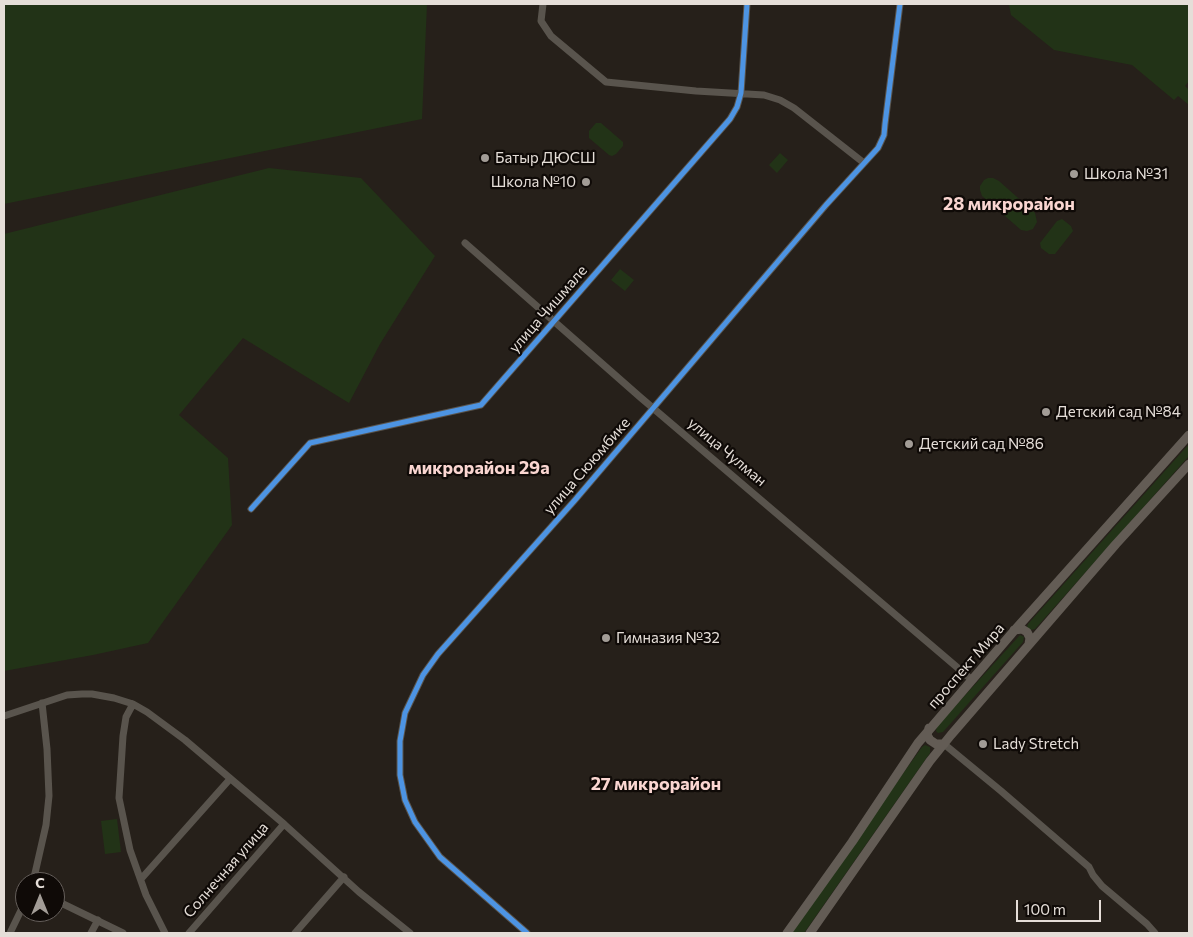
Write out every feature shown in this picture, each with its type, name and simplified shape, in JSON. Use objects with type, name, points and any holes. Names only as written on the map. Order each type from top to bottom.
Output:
[{"type":"main road","name":"проспект Мира","points":[[787,933],[852,842],[929,728],[1189,435]]},
{"type":"main road","points":[[810,933],[944,744],[1116,544],[1189,464]]},
{"type":"main road","points":[[1014,630],[1022,629],[1027,632],[1030,636],[1029,644]]},
{"type":"main road","points":[[929,728],[927,735],[930,740],[936,744],[944,744]]},
{"type":"street","points":[[543,4],[541,21],[552,36],[606,82],[764,95],[780,100],[794,108],[864,163]]},
{"type":"street","name":"улица Чишмале","points":[[251,509],[310,443],[481,405],[730,119],[738,107],[741,93],[747,4]]},
{"type":"street","name":"улица Сююмбике","points":[[527,933],[440,857],[415,822],[405,800],[399,758],[403,721],[412,697],[438,654],[654,408],[826,205],[878,148],[884,135],[900,4]]},
{"type":"street","name":"улица Чулман","points":[[465,243],[554,323],[972,680]]},
{"type":"street","name":"Солнечная улица","points":[[4,716],[67,695],[92,694],[133,704],[166,724],[410,933]]},
{"type":"street","points":[[35,872],[43,840],[49,796],[48,749],[42,702]]},
{"type":"street","points":[[133,704],[126,717],[123,736],[119,798],[130,850],[146,895],[165,933]]},
{"type":"street","points":[[944,744],[1090,867],[1093,875],[1102,886],[1155,933]]},
{"type":"street","points":[[141,879],[230,779]]},
{"type":"street","name":"Солнечная улица","points":[[189,933],[284,824]]},
{"type":"street","points":[[295,933],[344,878]]},
{"type":"street","points":[[65,905],[123,933]]},
{"type":"street","points":[[91,933],[98,920]]},
{"type":"green space","points":[[4,4],[427,4],[422,119],[4,204]]},
{"type":"green space","points":[[1004,4],[1189,4],[1189,81],[1185,86],[1189,90],[1189,105],[1178,96],[1174,100],[1132,65],[1054,50],[1011,15],[1009,5]]},
{"type":"green space","points":[[596,123],[601,123],[623,142],[623,146],[616,154],[609,155],[589,138],[589,131]]},
{"type":"green space","points":[[780,153],[788,160],[777,173],[769,165]]},
{"type":"green space","points":[[269,168],[361,178],[435,256],[380,344],[349,403],[243,338],[179,415],[228,458],[232,525],[148,643],[4,671],[4,234]]},
{"type":"green space","points":[[988,178],[999,181],[1035,213],[1037,222],[1033,229],[1021,230],[982,196],[980,186]]},
{"type":"green space","points":[[1062,219],[1071,226],[1073,231],[1055,254],[1049,254],[1041,248],[1040,243],[1057,221]]},
{"type":"green space","points":[[620,269],[634,280],[625,291],[611,280]]},
{"type":"green space","points":[[1189,444],[1189,456],[1035,629],[1031,630],[1027,627],[1028,624]]},
{"type":"green space","points":[[1020,635],[1024,637],[1023,642],[943,732],[938,733],[936,731],[937,726]]},
{"type":"green space","points":[[925,745],[930,747],[930,753],[804,933],[789,933],[922,747]]},
{"type":"green space","points":[[117,819],[121,852],[105,854],[101,821]]},
{"type":"cycle path","points":[[251,509],[310,443],[481,405],[730,119],[737,107],[741,93],[747,4]]},
{"type":"cycle path","points":[[527,933],[440,857],[415,822],[405,800],[400,775],[400,741],[405,713],[423,675],[438,654],[575,500],[826,205],[878,148],[884,135],[900,4]]},
{"type":"place","name":"Батыр ДЮСШ","points":[[485,158]]},
{"type":"place","name":"Школа №31","points":[[1074,174]]},
{"type":"place","name":"Школа №10","points":[[586,182]]},
{"type":"place","name":"Детский сад №84","points":[[1046,412]]},
{"type":"place","name":"Детский сад №86","points":[[909,444]]},
{"type":"place","name":"Гимназия №32","points":[[606,638]]},
{"type":"place","name":"Lady Stretch","points":[[983,744]]},
{"type":"district","name":"28 микрорайон","points":[[1009,204]]},
{"type":"district","name":"микрорайон 29а","points":[[479,468]]},
{"type":"district","name":"27 микрорайон","points":[[656,784]]}]
